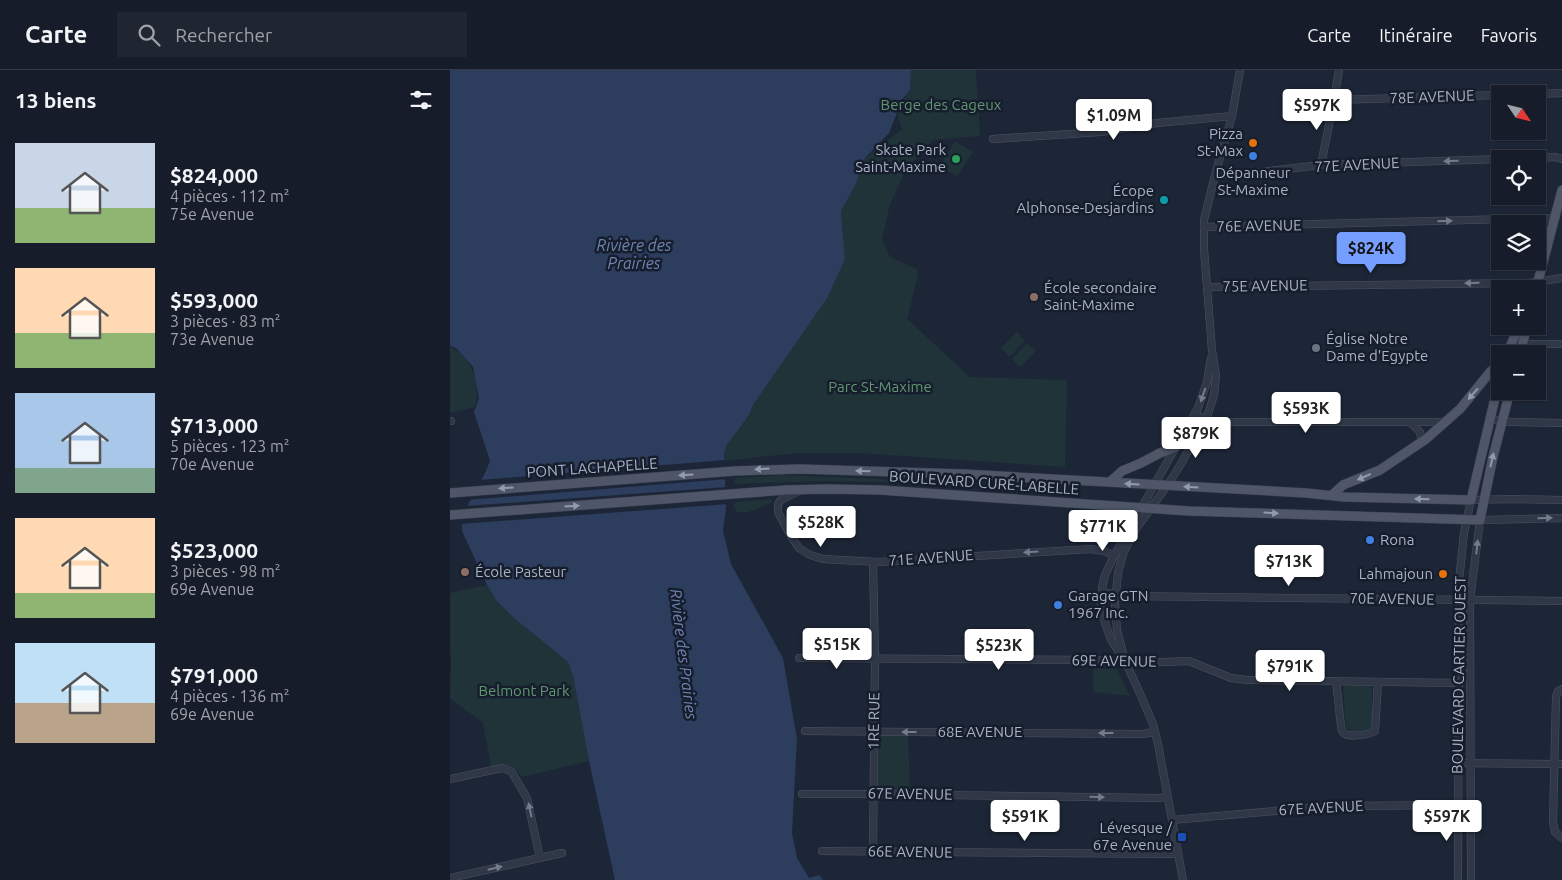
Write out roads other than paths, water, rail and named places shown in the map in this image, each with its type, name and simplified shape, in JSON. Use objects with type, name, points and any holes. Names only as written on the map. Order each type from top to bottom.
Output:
[{"type":"main road","points":[[1538,280],[1562,190]]},
{"type":"main road","points":[[1510,345],[1515,335]]},
{"type":"main road","points":[[1522,343],[1524,335]]},
{"type":"main road","points":[[1332,495],[1343,485],[1384,467],[1422,443],[1465,403],[1491,372]]},
{"type":"main road","points":[[1471,500],[1494,400]]},
{"type":"main road","points":[[1480,520],[1508,400]]},
{"type":"main road","points":[[1110,482],[1122,471],[1142,463],[1160,452],[1176,447]]},
{"type":"main road","name":"BOULEVARD CURÉ-LABELLE","points":[[734,471],[829,469],[1167,485],[1368,498],[1471,500]]},
{"type":"main road","name":"PONT LACHAPELLE","points":[[451,493],[734,471]]},
{"type":"main road","name":"BOULEVARD CURÉ-LABELLE","points":[[452,515],[802,489],[880,490],[1146,507],[1333,516],[1480,520]]},
{"type":"street","points":[[1183,880],[1155,732],[1142,696],[1125,661],[1106,629],[1102,612],[1102,592],[1105,575],[1114,556],[1146,507],[1167,485],[1205,420],[1212,402],[1216,381],[1207,287],[1204,227],[1215,174],[1232,116],[1240,70]]},
{"type":"street","points":[[1321,166],[1338,70]]},
{"type":"street","points":[[1546,94],[1562,93]]},
{"type":"street","name":"78E AVENUE","points":[[1334,100],[1491,95]]},
{"type":"street","points":[[993,139],[1101,132],[1157,123],[1232,116]]},
{"type":"street","points":[[1546,157],[1562,159]]},
{"type":"street","name":"77E AVENUE","points":[[1215,174],[1243,174],[1321,166],[1491,159]]},
{"type":"street","name":"76E AVENUE","points":[[1204,227],[1555,219]]},
{"type":"street","name":"75E AVENUE","points":[[1546,282],[1562,278]]},
{"type":"street","name":"75E AVENUE","points":[[1207,287],[1491,285]]},
{"type":"street","points":[[1512,341],[1562,344]]},
{"type":"street","points":[[1125,661],[1117,630],[1116,594],[1118,573],[1126,546],[1146,507],[1154,485],[1196,413],[1207,382],[1212,350]]},
{"type":"street","points":[[1196,413],[1205,420],[1214,422],[1446,422]]},
{"type":"street","points":[[1489,419],[1562,422]]},
{"type":"street","points":[[1411,423],[1420,432],[1422,443]]},
{"type":"street","name":"71E AVENUE","points":[[802,489],[781,500],[777,508],[780,517],[799,548],[810,556],[827,560],[873,562],[1092,548],[1114,556]]},
{"type":"street","name":"BOULEVARD CURÉ-LABELLE","points":[[1471,500],[1562,500]]},
{"type":"street","name":"BOULEVARD CARTIER OUEST","points":[[1458,880],[1459,600],[1461,567],[1471,500]]},
{"type":"street","points":[[1480,520],[1562,518]]},
{"type":"street","name":"BOULEVARD CARTIER OUEST","points":[[1471,880],[1470,600],[1480,520]]},
{"type":"street","name":"1RE RUE","points":[[873,562],[875,659],[873,851]]},
{"type":"street","name":"70E AVENUE","points":[[1102,592],[1126,596],[1562,601]]},
{"type":"street","name":"69E AVENUE","points":[[799,658],[1110,660],[1140,663],[1188,661],[1231,678],[1248,680],[1459,683]]},
{"type":"street","points":[[1336,681],[1342,732],[1346,735],[1370,734],[1374,731],[1378,682]]},
{"type":"street","points":[[1562,689],[1558,691],[1556,698],[1553,822],[1555,832],[1562,838]]},
{"type":"street","name":"68E AVENUE","points":[[805,731],[1142,734],[1155,732]]},
{"type":"street","points":[[1458,763],[1562,764]]},
{"type":"street","points":[[450,779],[502,768],[511,771],[527,798],[540,858]]},
{"type":"street","name":"67E AVENUE","points":[[802,794],[1168,797]]},
{"type":"street","name":"67E AVENUE","points":[[1172,820],[1331,806],[1471,805]]},
{"type":"street","name":"66E AVENUE","points":[[822,851],[1178,854]]},
{"type":"street","points":[[450,878],[562,853]]},
{"type":"water","name":"Rivière des Prairies","points":[[450,70],[911,70],[910,90],[902,100],[889,133],[865,158],[856,184],[841,211],[845,259],[828,297],[753,405],[749,415],[727,445],[724,453],[726,508],[723,531],[731,564],[783,658],[797,739],[792,833],[797,858],[809,878],[819,875],[823,880],[615,880],[573,676],[568,662],[515,619],[496,600],[462,531],[462,522],[468,505],[490,461],[474,412],[479,398],[473,367],[456,348],[450,346]]},
{"type":"place","name":"Pizza St-Max","points":[[1253,143]]},
{"type":"place","name":"Dépanneur St-Maxime","points":[[1253,156]]},
{"type":"place","name":"Skate Park Saint-Maxime","points":[[956,159]]},
{"type":"place","name":"Écope Alphonse-Desjardins","points":[[1164,200]]},
{"type":"place","name":"École secondaire Saint-Maxime","points":[[1034,297]]},
{"type":"place","name":"Église Notre Dame d'Egypte","points":[[1316,348]]},
{"type":"place","name":"Rona","points":[[1370,540]]},
{"type":"place","name":"École Pasteur","points":[[465,572]]},
{"type":"place","name":"Lahmajoun","points":[[1443,574]]},
{"type":"place","name":"Garage GTN 1967 Inc.","points":[[1058,605]]},
{"type":"place","name":"Lévesque / 67e Avenue","points":[[1182,837]]},
{"type":"park label","name":"Berge des Cageux","points":[[941,105]]},
{"type":"park label","name":"Parc St-Maxime","points":[[880,387]]},
{"type":"park label","name":"Belmont Park","points":[[524,691]]}]
